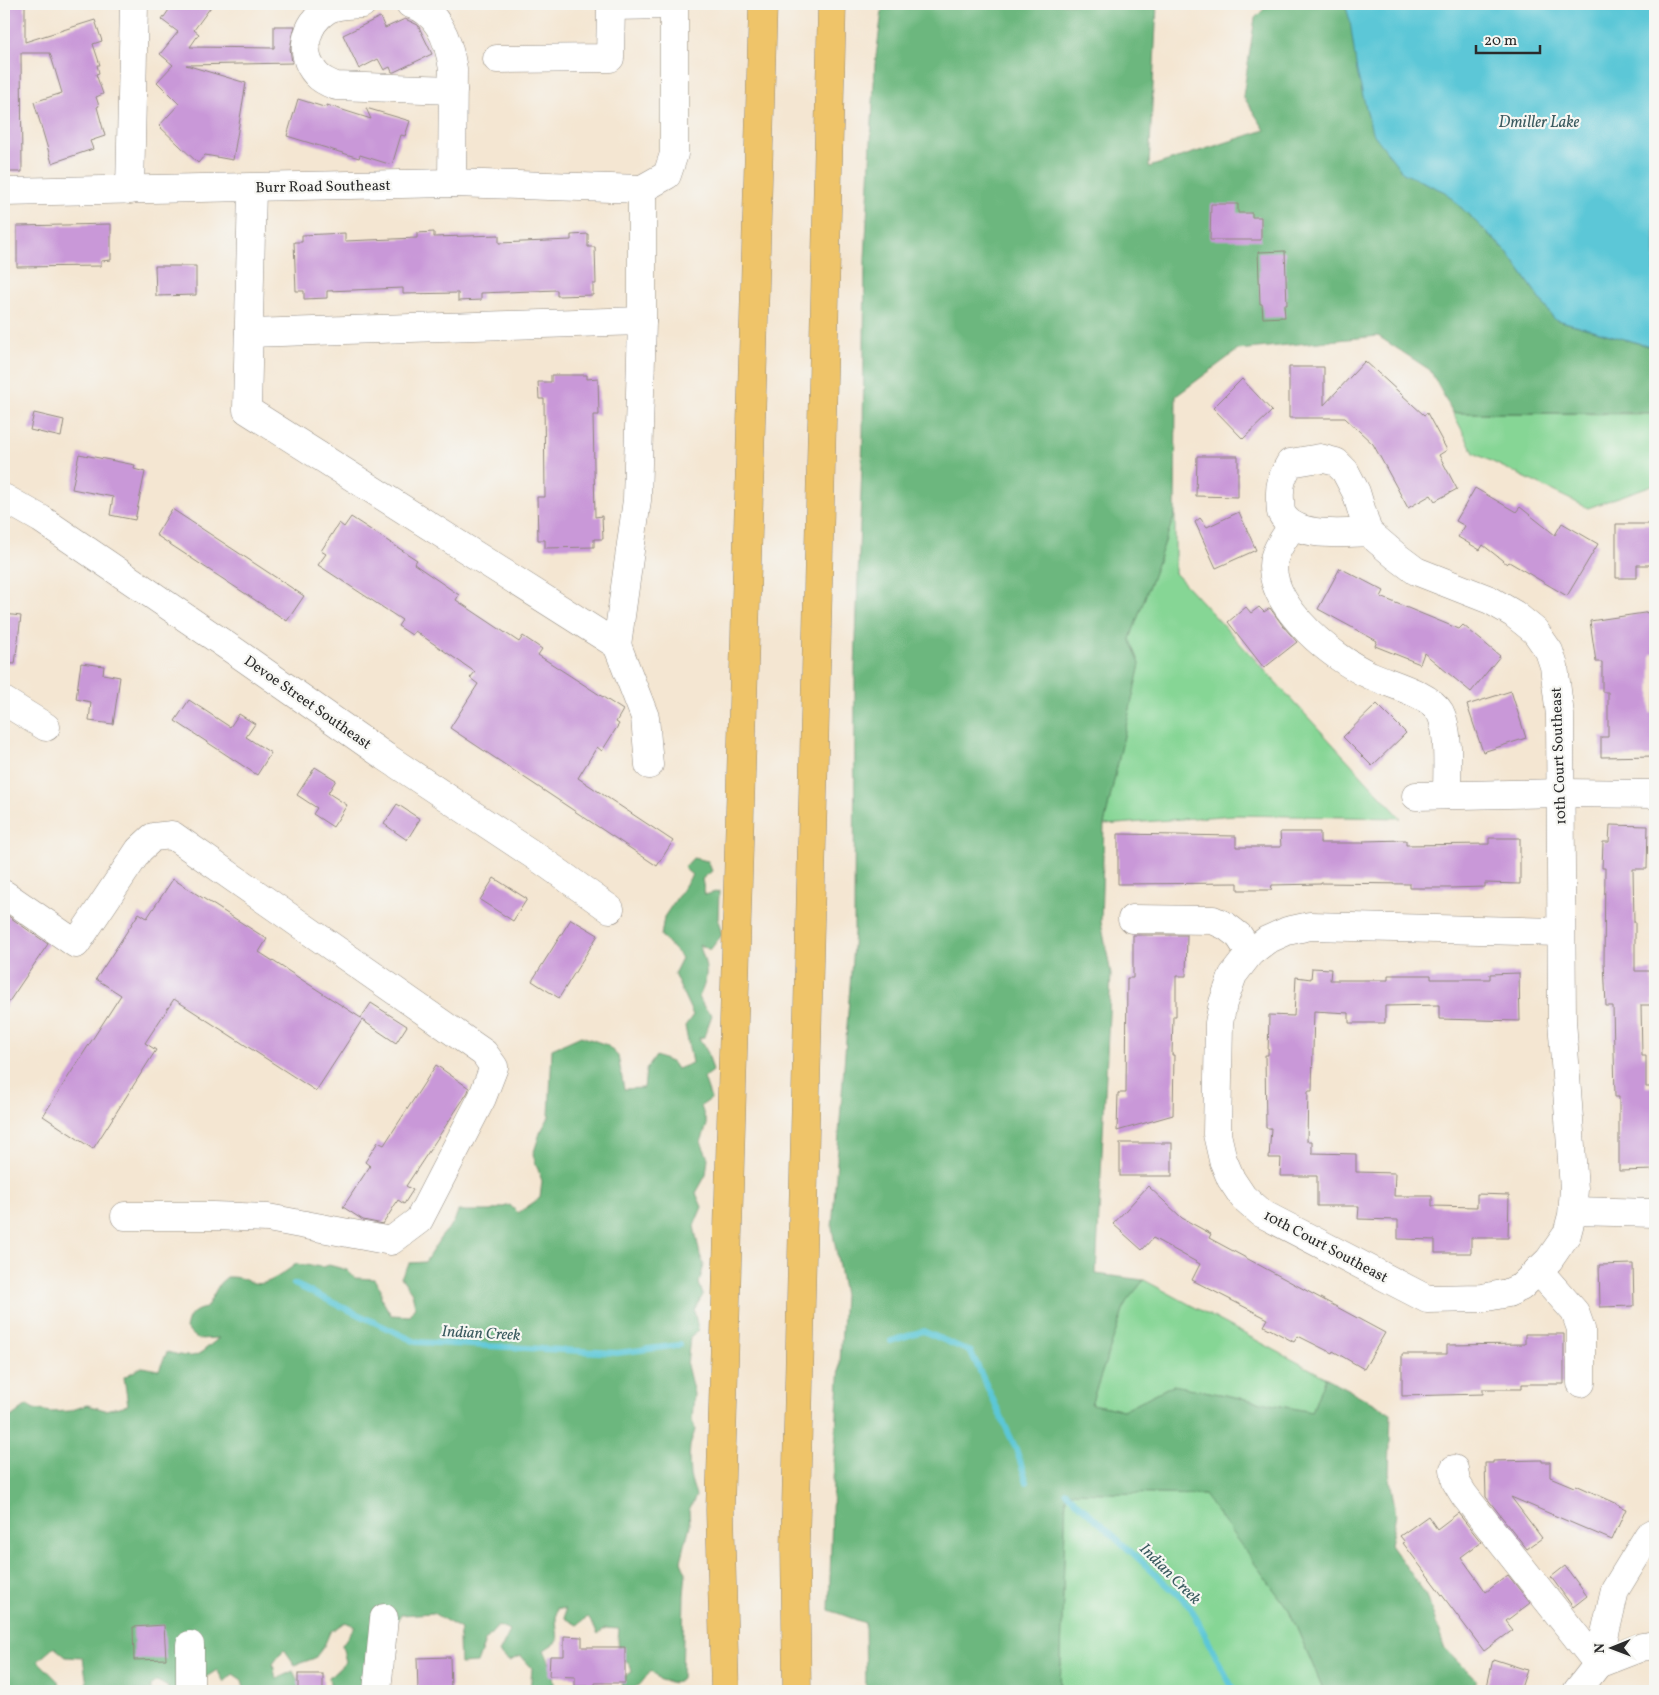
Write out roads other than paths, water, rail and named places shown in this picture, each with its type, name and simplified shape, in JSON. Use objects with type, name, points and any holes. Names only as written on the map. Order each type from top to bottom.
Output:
[{"type":"highway","points":[[725,1691],[720,1510],[763,4]]},
{"type":"highway","points":[[796,1691],[795,1539],[832,4]]},
{"type":"street","points":[[130,190],[134,4]]},
{"type":"street","points":[[362,4],[336,7],[329,10],[312,24],[308,31],[305,50],[317,76],[323,81],[336,86],[453,90]]},
{"type":"street","points":[[410,4],[416,5],[432,16],[444,34],[450,52],[453,69],[452,183]]},
{"type":"street","points":[[497,60],[610,58],[611,5],[674,4],[674,154],[667,175],[642,189],[642,321],[637,500],[617,645],[645,717],[649,765]]},
{"type":"street","name":"Burr Road Southeast","points":[[4,192],[452,183],[642,189]]},
{"type":"street","points":[[252,188],[247,410],[617,645]]},
{"type":"street","points":[[249,333],[642,321]]},
{"type":"street","points":[[1320,458],[1336,462],[1345,471],[1356,492],[1368,532],[1332,533],[1293,525],[1281,512],[1280,492],[1282,477],[1290,464],[1320,458]]},
{"type":"street","name":"Devoe Street Southeast","points":[[4,498],[49,525],[380,753],[610,908]]},
{"type":"street","points":[[1293,525],[1282,541],[1273,564],[1275,583],[1286,604],[1300,622],[1326,648],[1342,660],[1371,676],[1420,696],[1431,702],[1440,712],[1447,754],[1446,795]]},
{"type":"street","name":"10th Court Southeast","points":[[1368,532],[1416,571],[1490,600],[1514,614],[1535,631],[1549,651],[1554,666],[1560,714],[1562,1020],[1574,1189],[1573,1210],[1567,1234],[1549,1260],[1521,1287],[1508,1293],[1482,1298],[1427,1299],[1261,1212],[1243,1197],[1231,1179],[1223,1160],[1217,1134],[1219,1023],[1223,1003],[1233,974],[1250,953],[1267,940],[1287,931],[1310,926],[1561,932]]},
{"type":"street","points":[[4,701],[46,727]]},
{"type":"street","points":[[1416,796],[1561,793],[1655,794]]},
{"type":"street","points":[[4,894],[76,944],[139,850],[153,837],[172,835],[484,1053],[494,1066],[482,1098],[419,1220],[391,1241],[268,1218],[125,1216]]},
{"type":"street","points":[[1132,919],[1213,920],[1226,926],[1239,936],[1250,953]]},
{"type":"street","points":[[1573,1210],[1655,1213]]},
{"type":"street","points":[[1538,1270],[1575,1312],[1581,1329],[1581,1383]]},
{"type":"street","points":[[1454,1469],[1456,1482],[1464,1495],[1598,1664]]},
{"type":"street","points":[[1577,1691],[1598,1664],[1615,1590],[1648,1536],[1655,1532]]},
{"type":"street","points":[[377,1691],[384,1618]]},
{"type":"street","points":[[190,1645],[190,1691]]},
{"type":"street","points":[[1598,1664],[1642,1647],[1655,1646]]},
{"type":"water","name":"Dmiller Lake","points":[[1345,4],[1655,4],[1655,344],[1652,347],[1554,319],[1508,253],[1445,192],[1403,173],[1372,132],[1357,72],[1350,21]]},
{"type":"waterway","name":"Indian Creek","points":[[294,1284],[416,1342],[617,1353],[680,1345]]},
{"type":"waterway","name":"Indian Creek","points":[[891,1341],[923,1331],[971,1352],[1016,1449],[1027,1482]]},
{"type":"waterway","name":"Indian Creek","points":[[1066,1492],[1190,1606],[1234,1691]]}]
